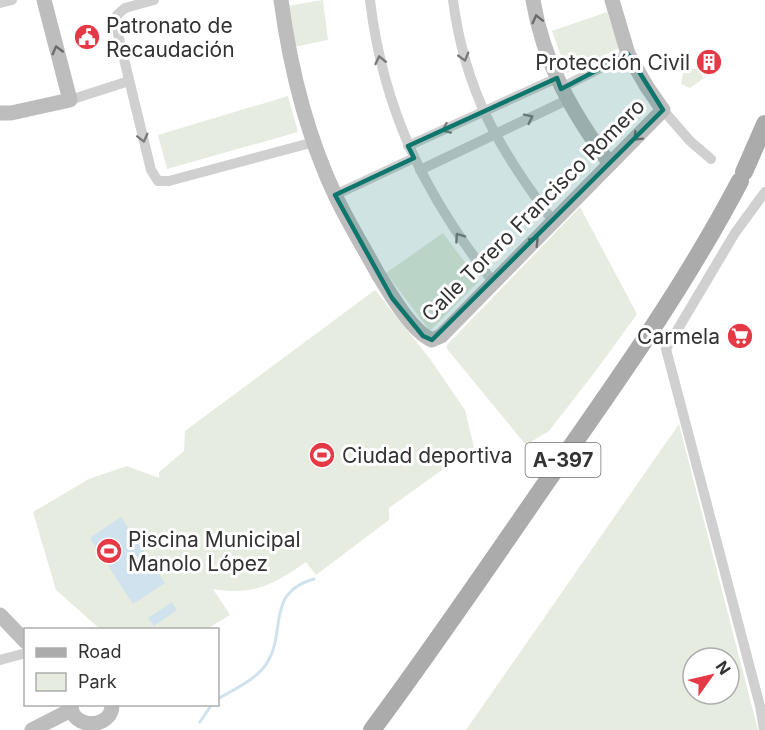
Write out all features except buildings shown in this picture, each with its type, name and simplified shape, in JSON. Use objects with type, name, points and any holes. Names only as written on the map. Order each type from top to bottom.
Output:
[{"type":"main road","name":"A-397","points":[[372,730],[440,636],[664,310],[721,218],[765,124]]},
{"type":"main road","points":[[363,730],[480,578]]},
{"type":"main road","points":[[383,730],[416,685],[440,636]]},
{"type":"street","points":[[0,3],[12,0]]},
{"type":"street","points":[[44,0],[70,100]]},
{"type":"street","points":[[154,0],[125,8],[117,15],[116,26],[151,170],[158,181],[169,182],[314,142]]},
{"type":"street","points":[[281,0],[297,84],[314,142],[335,195],[414,158]]},
{"type":"street","points":[[370,0],[380,60],[408,146],[449,223],[495,283]]},
{"type":"street","points":[[453,0],[461,47],[483,113],[524,182],[553,221]]},
{"type":"street","points":[[533,0],[544,45],[561,89],[610,164]]},
{"type":"street","points":[[612,0],[628,54],[647,87],[663,110],[690,141],[711,159]]},
{"type":"street","points":[[420,170],[494,134],[561,89],[628,54]]},
{"type":"street","points":[[0,113],[11,113],[70,100],[129,81]]},
{"type":"street","points":[[408,146],[483,113],[561,89]]},
{"type":"street","name":"Calle Torero Francisco Romero","points":[[335,195],[392,298],[423,336],[432,340],[441,336],[495,283],[663,110]]},
{"type":"street","points":[[764,730],[763,711],[666,349],[735,233],[765,192]]},
{"type":"street","points":[[0,615],[24,640]]},
{"type":"street","points":[[0,660],[24,654]]},
{"type":"street","points":[[32,730],[71,707],[74,720],[84,728],[100,728],[110,718],[112,706]]},
{"type":"highlighted area","points":[[628,54],[663,110],[432,340],[423,336],[392,298],[335,195],[414,158],[408,146],[557,78],[561,89]]},
{"type":"green space","points":[[323,0],[328,40],[294,47],[287,6]]},
{"type":"green space","points":[[607,12],[619,48],[567,73],[552,31]]},
{"type":"green space","points":[[684,68],[697,69],[704,78],[690,88],[681,84]]},
{"type":"green space","points":[[288,96],[298,132],[167,169],[158,135]]},
{"type":"green space","points":[[580,207],[637,314],[549,431],[526,445],[447,349],[447,345]]},
{"type":"green space","points":[[443,233],[479,281],[430,331],[386,273]]},
{"type":"green space","name":"Ciudad deportiva","points":[[375,290],[430,359],[465,410],[474,447],[389,508],[389,520],[316,575],[306,562],[262,587],[240,591],[213,589],[230,615],[209,628],[99,628],[56,590],[33,512],[89,479],[127,466],[159,478],[159,472],[184,451],[185,431]]},
{"type":"green space","points":[[679,424],[736,646],[681,646],[681,706],[741,706],[741,664],[758,730],[466,730]]},
{"type":"water","points":[[121,517],[165,583],[133,604],[90,538]]},
{"type":"water","points":[[172,602],[177,610],[154,626],[148,618]]},
{"type":"waterway","points":[[219,698],[244,684],[267,663],[273,651],[283,603],[299,585],[314,579]]},
{"type":"waterway","points":[[200,722],[211,706]]},
{"type":"place","name":"Patronato de Recaudación","points":[[87,37]]},
{"type":"place","name":"Protección Civil","points":[[709,62]]},
{"type":"place","name":"Carmela","points":[[740,336]]},
{"type":"place","name":"Ciudad deportiva","points":[[322,455]]},
{"type":"place","name":"Piscina Municipal Manolo López","points":[[109,551]]}]
